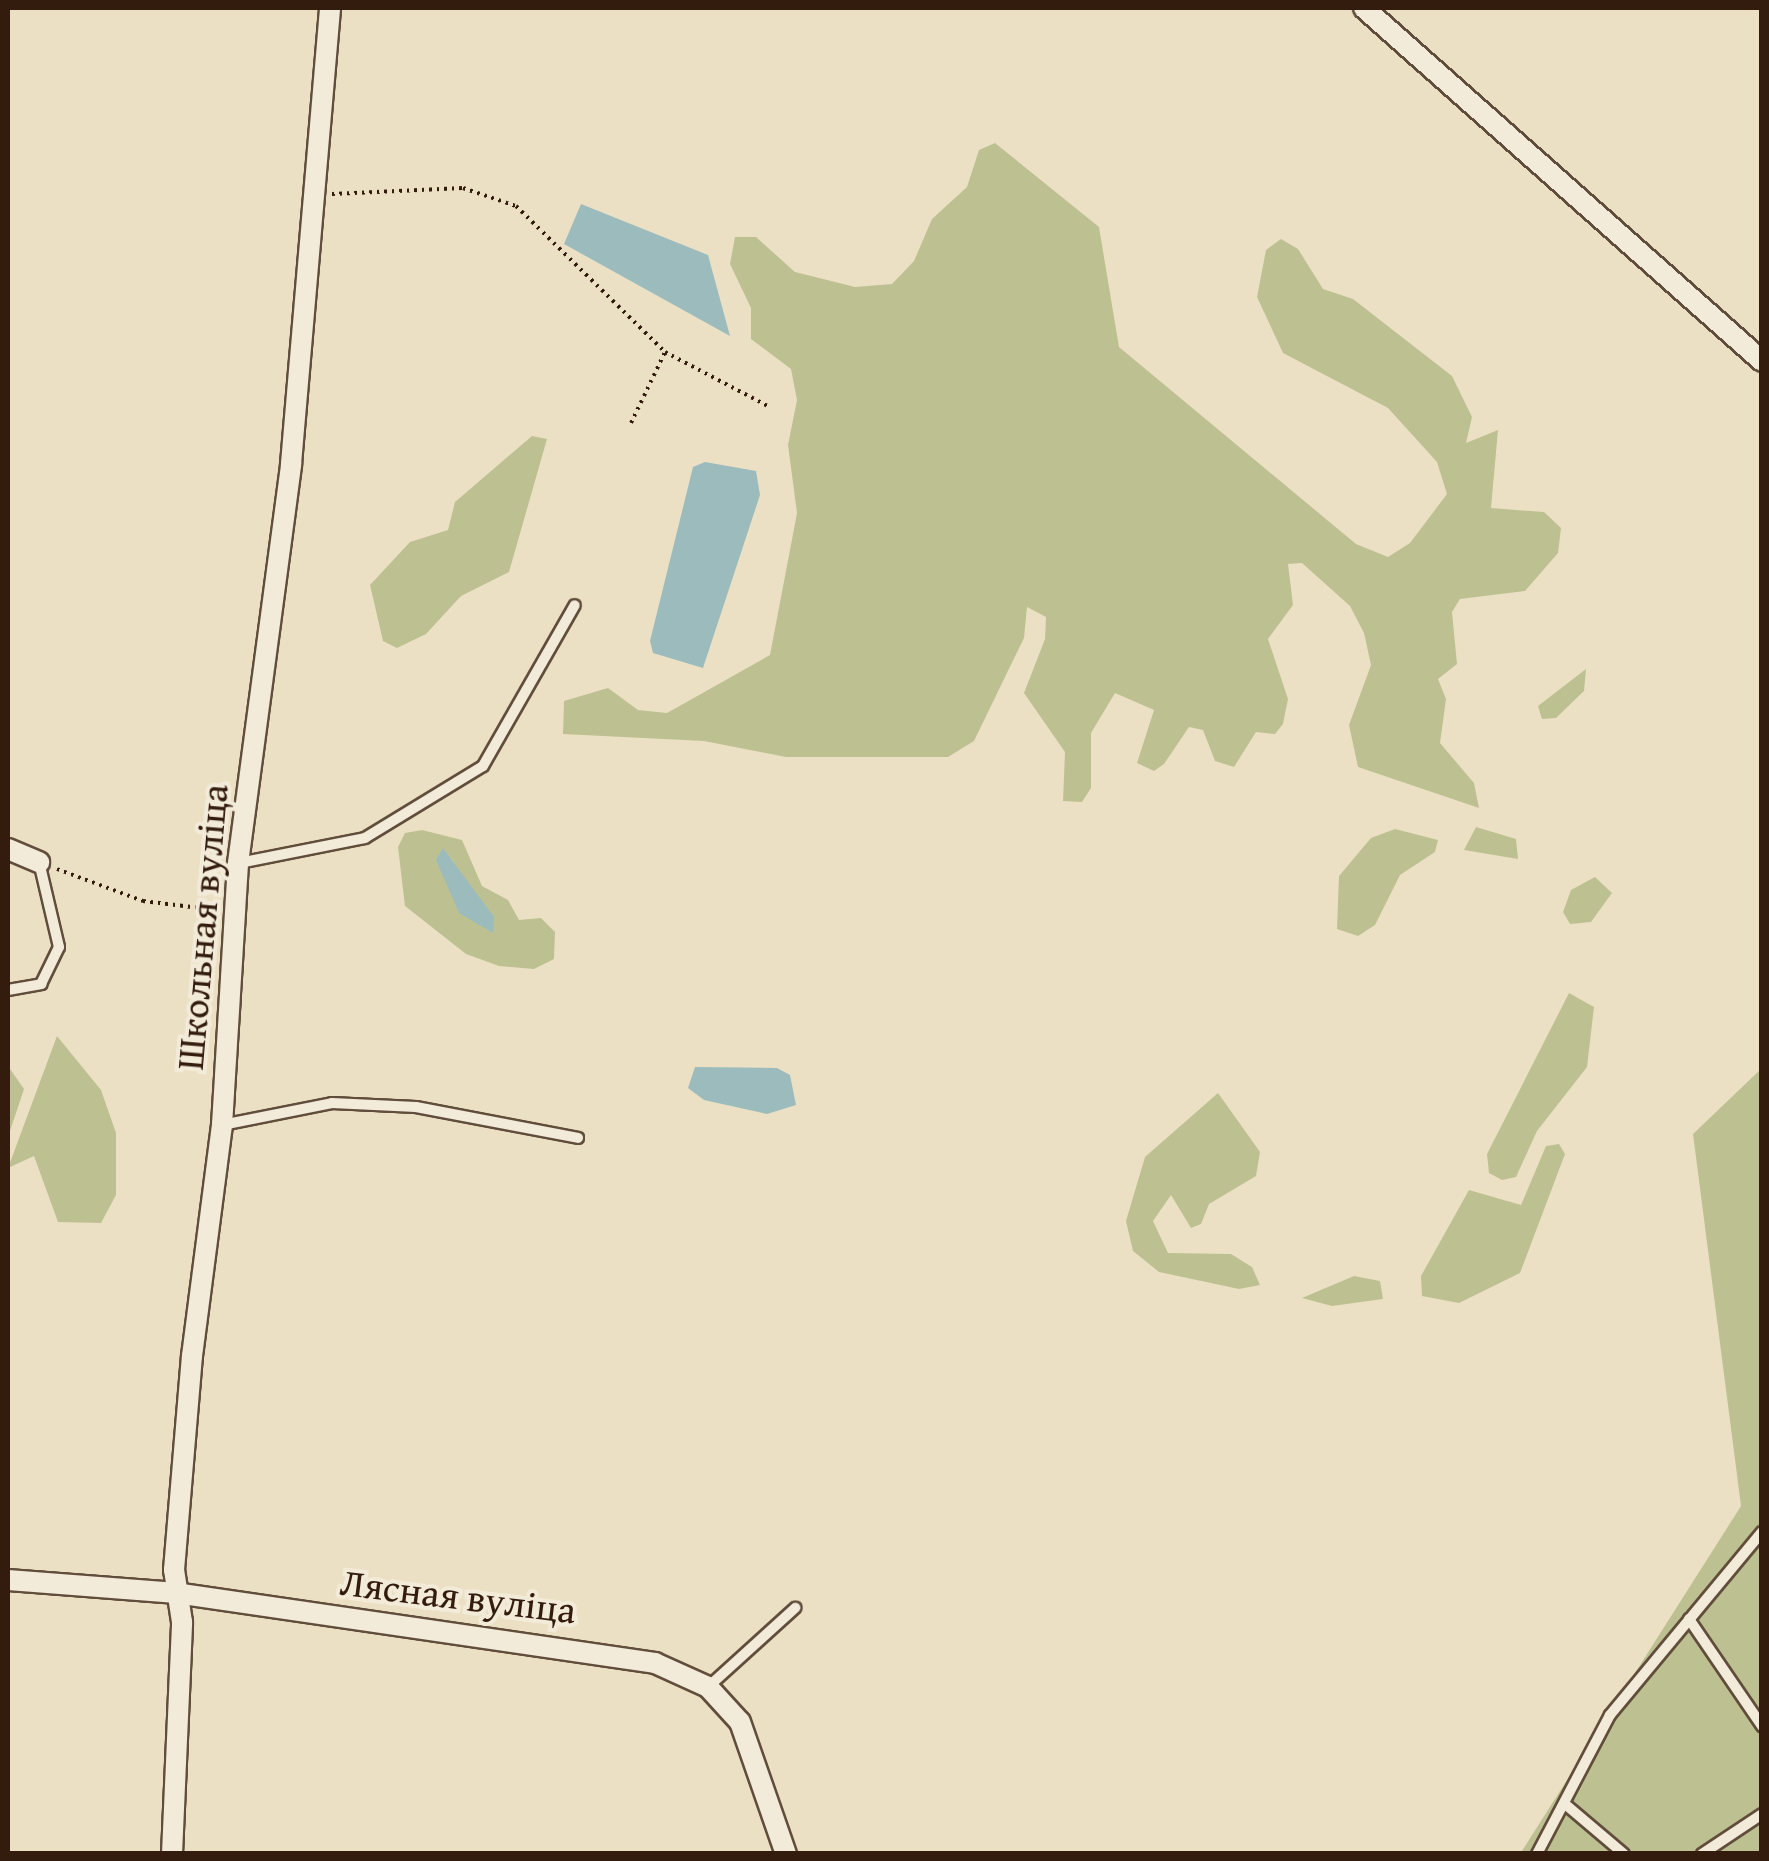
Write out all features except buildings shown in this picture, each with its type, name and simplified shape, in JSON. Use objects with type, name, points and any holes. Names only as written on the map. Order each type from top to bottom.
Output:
[{"type":"street","name":"Школьная вуліца","points":[[172,1854],[176,1593],[192,1356],[222,1125],[238,863],[291,464],[330,8]]},
{"type":"street","points":[[1364,8],[1762,361]]},
{"type":"street","points":[[8,850],[39,862]]},
{"type":"street","name":"Лясная вуліца","points":[[8,1580],[176,1593],[602,1650],[708,1687],[740,1722],[786,1854]]},
{"type":"lane","points":[[238,863],[364,838],[483,766],[576,605]]},
{"type":"lane","points":[[8,990],[40,984],[59,947],[39,862]]},
{"type":"lane","points":[[222,1125],[332,1104],[416,1108],[578,1138]]},
{"type":"lane","points":[[1538,1854],[1610,1716],[1762,1532]]},
{"type":"lane","points":[[708,1687],[795,1608]]},
{"type":"lane","points":[[1689,1619],[1762,1726]]},
{"type":"lane","points":[[1565,1804],[1624,1854]]},
{"type":"lane","points":[[1702,1854],[1762,1814]]},
{"type":"path","points":[[312,196],[464,188],[516,206],[665,352],[768,406]]},
{"type":"path","points":[[631,424],[665,352]]},
{"type":"path","points":[[39,862],[143,901],[236,912]]},
{"type":"green space","points":[[995,143],[1099,227],[1119,347],[1356,544],[1388,557],[1410,543],[1447,494],[1437,462],[1388,408],[1283,353],[1257,297],[1266,250],[1281,239],[1298,249],[1323,289],[1353,299],[1452,376],[1472,417],[1466,443],[1498,430],[1491,508],[1544,512],[1561,528],[1558,553],[1525,591],[1460,599],[1452,612],[1457,664],[1438,679],[1446,699],[1440,743],[1474,783],[1479,808],[1358,767],[1349,725],[1371,665],[1364,633],[1350,606],[1302,563],[1288,564],[1293,605],[1268,639],[1288,699],[1283,724],[1275,734],[1256,732],[1234,767],[1215,761],[1203,730],[1189,727],[1164,764],[1154,771],[1137,763],[1154,710],[1115,693],[1091,733],[1091,788],[1082,802],[1063,801],[1065,752],[1024,693],[1045,639],[1046,617],[1027,607],[1024,638],[974,741],[948,757],[786,757],[704,741],[563,734],[564,701],[608,688],[638,710],[667,713],[770,655],[797,513],[788,445],[797,400],[791,369],[751,339],[751,308],[730,264],[735,237],[756,237],[795,272],[855,287],[892,284],[914,261],[932,219],[967,187],[979,150]]},
{"type":"green space","points":[[532,436],[547,439],[509,572],[461,596],[426,634],[397,648],[383,641],[370,585],[410,542],[448,530],[455,502]]},
{"type":"green space","points":[[1586,669],[1584,691],[1556,718],[1542,719],[1538,706]]},
{"type":"green space","points":[[1476,827],[1516,839],[1518,859],[1464,850]]},
{"type":"green space","points":[[1395,829],[1438,840],[1435,852],[1400,875],[1375,925],[1358,936],[1337,929],[1339,876],[1371,838]]},
{"type":"green space","points":[[422,830],[462,840],[482,886],[508,900],[519,920],[541,918],[555,932],[554,959],[534,969],[499,966],[466,954],[405,906],[398,847],[405,833]],"holes":[[[451,858],[478,906],[494,917],[459,913]]]},
{"type":"green space","points":[[1595,877],[1612,893],[1591,922],[1570,924],[1563,912],[1571,890]]},
{"type":"green space","points":[[1569,993],[1594,1007],[1587,1067],[1537,1131],[1516,1177],[1502,1180],[1489,1173],[1487,1154]]},
{"type":"green space","points":[[57,1036],[101,1090],[116,1133],[116,1195],[101,1223],[58,1222],[34,1156],[8,1168]]},
{"type":"green space","points":[[8,1066],[24,1089],[8,1137]]},
{"type":"green space","points":[[1761,1069],[1761,1853],[1520,1854],[1741,1506],[1693,1134]]},
{"type":"green space","points":[[1218,1093],[1260,1152],[1256,1176],[1209,1204],[1201,1224],[1191,1228],[1171,1195],[1153,1221],[1168,1253],[1231,1254],[1252,1267],[1260,1285],[1239,1289],[1159,1272],[1133,1251],[1126,1221],[1145,1157]]},
{"type":"green space","points":[[1559,1144],[1565,1154],[1520,1273],[1459,1303],[1422,1296],[1421,1276],[1469,1190],[1521,1205],[1546,1146]]},
{"type":"green space","points":[[1354,1276],[1380,1281],[1383,1299],[1332,1306],[1302,1298]]},
{"type":"water","points":[[581,204],[708,255],[730,336],[564,244]]},
{"type":"water","points":[[705,462],[756,471],[760,495],[703,668],[653,653],[650,641],[693,467]]},
{"type":"water","points":[[443,848],[494,917],[493,933],[459,913],[436,860]]},
{"type":"water","points":[[695,1067],[777,1068],[790,1075],[796,1105],[767,1114],[704,1100],[688,1088]]}]
